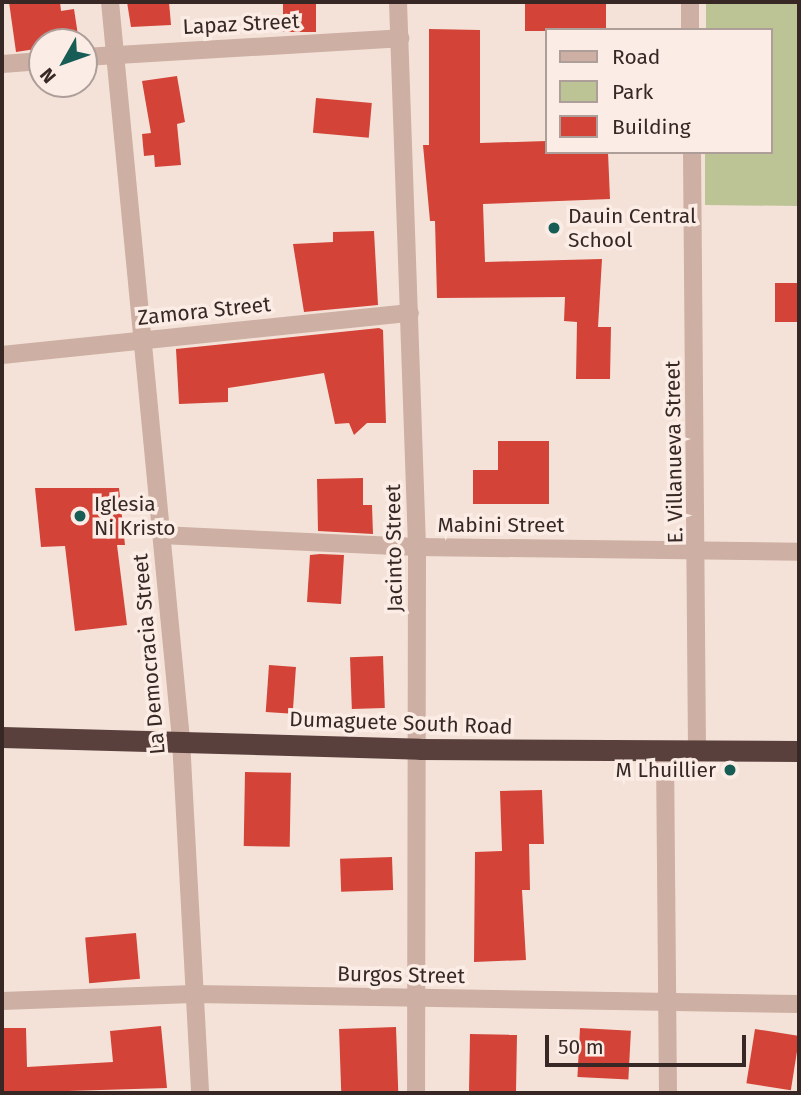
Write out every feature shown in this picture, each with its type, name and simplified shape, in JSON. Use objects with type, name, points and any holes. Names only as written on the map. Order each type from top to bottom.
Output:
[{"type":"highway","name":"Dumaguete South Road","points":[[2,737],[181,740],[420,750],[799,751]]},
{"type":"street","name":"La Democracia Street","points":[[110,2],[181,740],[200,1093]]},
{"type":"street","name":"Jacinto Street","points":[[398,2],[418,547],[420,750],[416,1093]]},
{"type":"street","points":[[690,2],[690,28]]},
{"type":"street","name":"Lapaz Street","points":[[98,56],[400,38]]},
{"type":"street","points":[[2,64],[28,62]]},
{"type":"street","name":"E. Villanueva Street","points":[[692,154],[698,549],[697,751]]},
{"type":"street","name":"Zamora Street","points":[[2,355],[410,313]]},
{"type":"street","name":"Mabini Street","points":[[161,535],[418,547],[799,552]]},
{"type":"street","points":[[666,752],[668,1093]]},
{"type":"street","name":"Burgos Street","points":[[2,1002],[193,994],[799,1004]]},
{"type":"green space","points":[[706,2],[799,2],[799,206],[705,205],[705,154],[773,154],[773,28],[706,28]]},
{"type":"building","points":[[9,2],[60,2],[61,11],[74,9],[77,28],[28,28],[28,50],[16,52]]},
{"type":"building","points":[[127,2],[169,2],[171,25],[131,27]]},
{"type":"building","points":[[283,2],[316,2],[316,32],[283,32]]},
{"type":"building","points":[[525,2],[606,2],[606,28],[546,28],[546,31],[525,31]]},
{"type":"building","points":[[429,29],[480,30],[480,143],[546,141],[546,154],[608,154],[610,199],[483,204],[485,262],[602,259],[598,327],[611,327],[610,379],[576,379],[577,322],[564,321],[565,297],[437,298],[435,221],[430,221],[423,145],[429,145]]},
{"type":"building","points":[[177,76],[185,122],[177,124],[181,165],[155,167],[154,155],[144,156],[142,134],[151,133],[142,81]]},
{"type":"building","points":[[316,98],[372,103],[369,138],[313,133]]},
{"type":"building","points":[[374,231],[378,305],[304,312],[293,244],[333,242],[333,232]]},
{"type":"building","points":[[775,283],[799,283],[799,322],[775,322]]},
{"type":"building","points":[[379,328],[383,330],[386,423],[367,423],[354,435],[349,423],[335,424],[324,373],[228,388],[228,402],[179,404],[176,349]]},
{"type":"building","points":[[498,441],[549,441],[549,504],[473,504],[473,470],[498,470]]},
{"type":"building","points":[[363,478],[363,505],[372,505],[373,534],[318,531],[317,479]]},
{"type":"building","points":[[35,488],[119,488],[125,545],[117,545],[127,625],[75,631],[65,546],[41,547]]},
{"type":"building","points":[[310,555],[344,555],[341,604],[307,602]]},
{"type":"building","points":[[383,656],[385,708],[352,709],[350,657]]},
{"type":"building","points":[[269,665],[296,667],[293,714],[266,712]]},
{"type":"building","points":[[245,772],[291,773],[290,847],[244,846]]},
{"type":"building","points":[[542,790],[544,844],[529,844],[530,890],[522,890],[526,960],[474,962],[475,852],[502,851],[500,791]]},
{"type":"building","points":[[392,857],[393,890],[341,892],[340,859]]},
{"type":"building","points":[[136,933],[140,979],[89,983],[85,937]]},
{"type":"building","points":[[161,1026],[167,1088],[2,1093],[2,1028],[26,1028],[27,1067],[113,1062],[110,1031]]},
{"type":"building","points":[[396,1027],[398,1092],[341,1093],[339,1029]]},
{"type":"building","points":[[580,1028],[631,1031],[628,1080],[577,1077]]},
{"type":"building","points":[[755,1029],[799,1036],[791,1090],[746,1083]]},
{"type":"building","points":[[470,1034],[517,1035],[516,1093],[469,1093]]},
{"type":"place","name":"Dauin Central School","points":[[554,228]]},
{"type":"place","name":"Iglesia Ni Kristo","points":[[80,516]]},
{"type":"place","name":"M Lhuillier","points":[[730,770]]}]
